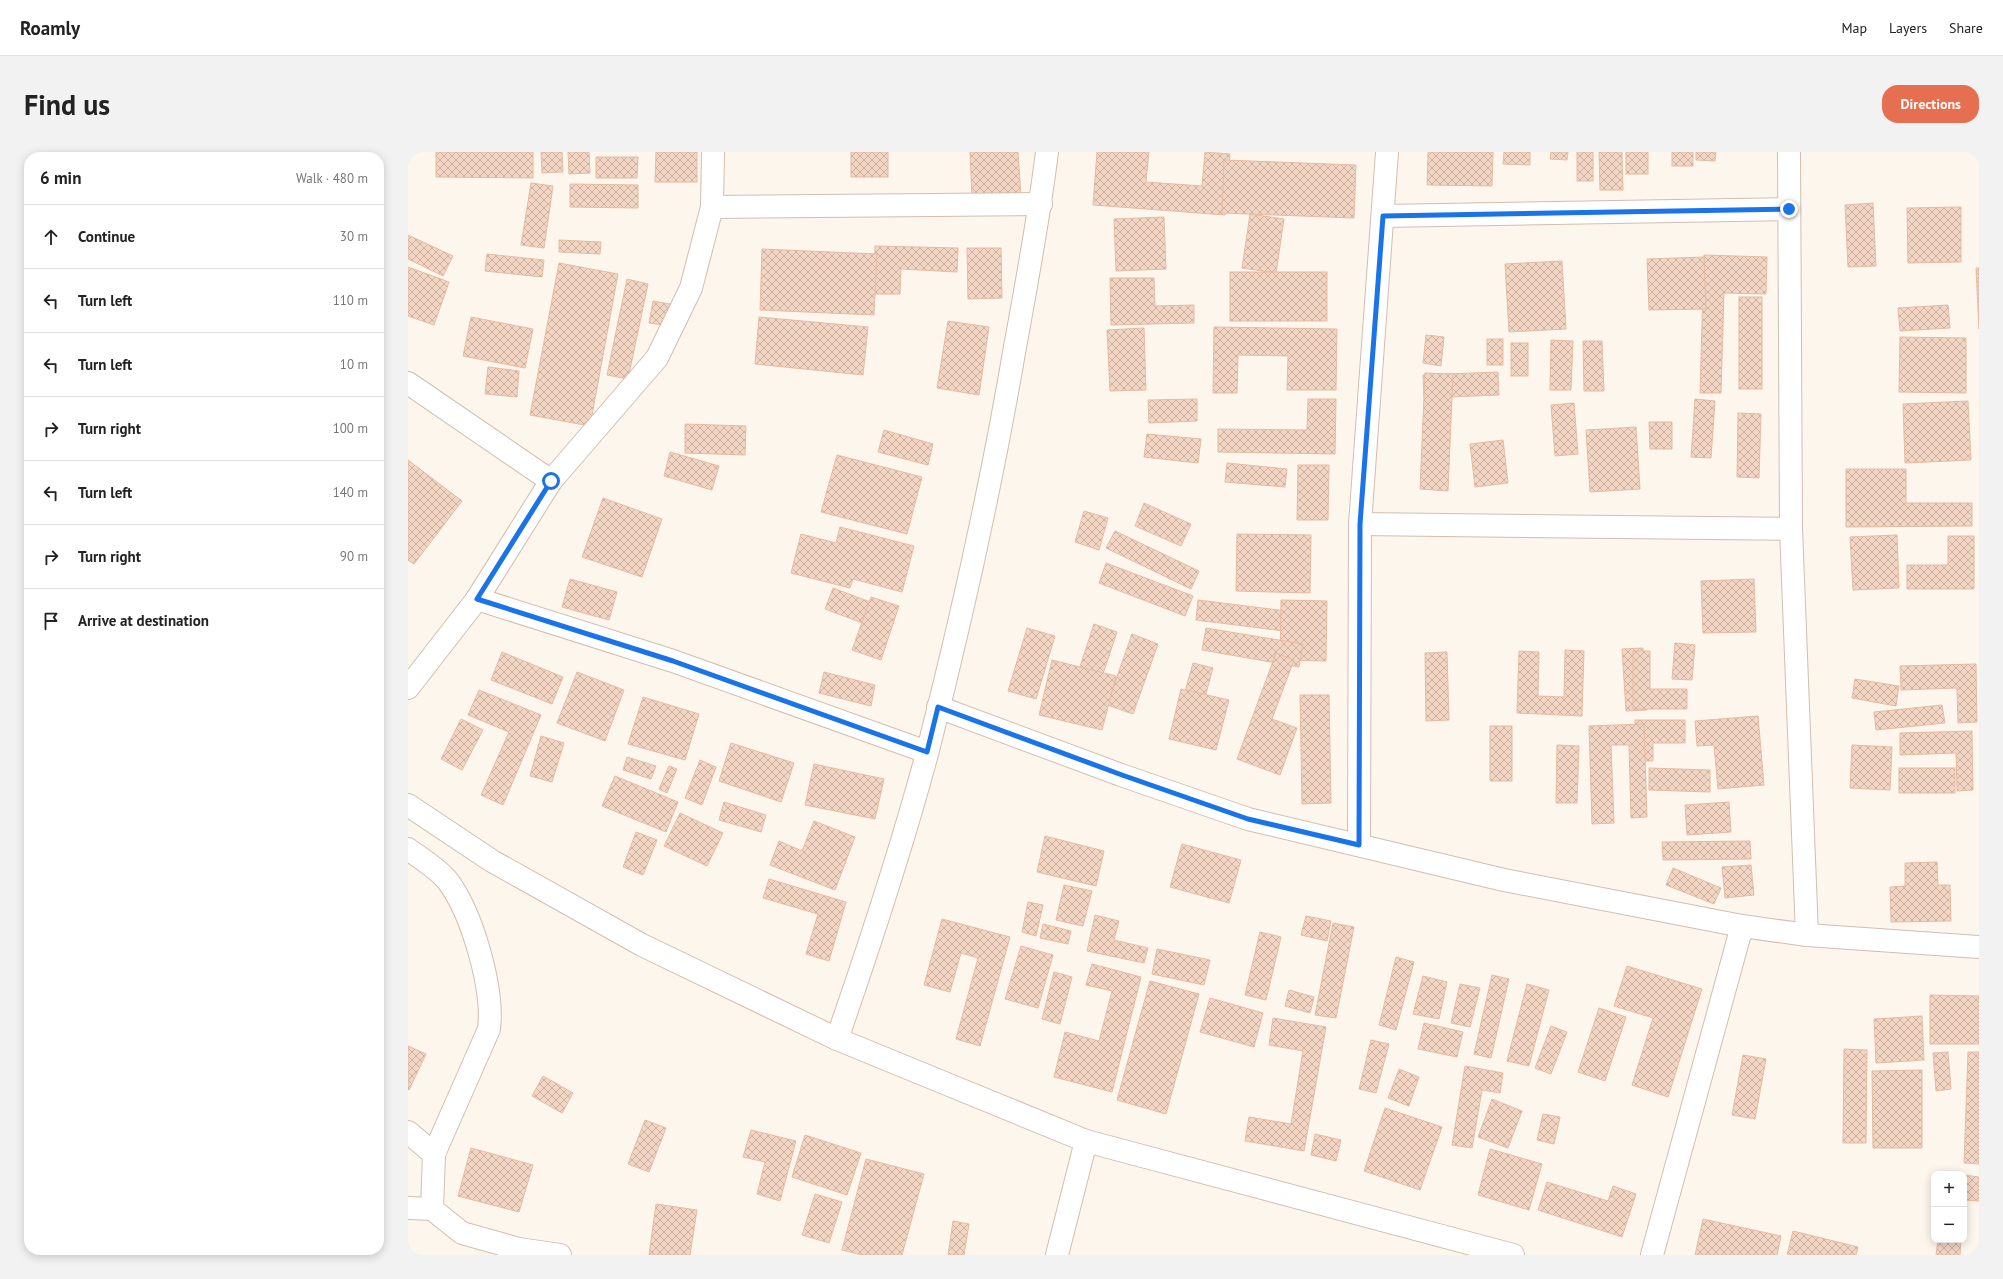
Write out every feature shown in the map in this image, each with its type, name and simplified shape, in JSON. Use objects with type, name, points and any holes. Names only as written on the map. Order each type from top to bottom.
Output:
[{"type":"street","points":[[408,688],[477,599],[551,481],[657,358],[691,288],[712,207],[713,152]]},
{"type":"street","points":[[837,1039],[876,923],[927,752],[938,707],[995,463],[1041,204],[1047,152]]},
{"type":"street","points":[[1359,845],[1360,524],[1387,152]]},
{"type":"street","points":[[1789,152],[1791,529],[1807,935]]},
{"type":"street","points":[[712,207],[1041,204]]},
{"type":"street","points":[[1383,216],[1789,209]]},
{"type":"street","points":[[408,383],[551,481]]},
{"type":"street","points":[[1360,524],[1791,529]]},
{"type":"street","points":[[477,599],[673,661],[927,752]]},
{"type":"street","points":[[938,707],[1122,775],[1248,819],[1504,880],[1742,926],[1807,935],[1979,946]]},
{"type":"street","points":[[408,805],[492,861],[642,945],[837,1039],[1086,1141],[1513,1255]]},
{"type":"street","points":[[408,849],[446,879],[467,915],[484,974],[491,1013],[489,1029],[434,1154],[432,1209]]},
{"type":"street","points":[[1652,1255],[1742,926]]},
{"type":"street","points":[[408,1132],[434,1154]]},
{"type":"street","points":[[1057,1255],[1086,1141]]},
{"type":"street","points":[[408,1208],[432,1209],[462,1233],[519,1249],[560,1255]]},
{"type":"building","points":[[436,152],[533,152],[533,178],[436,177]]},
{"type":"building","points":[[541,152],[562,152],[563,172],[542,173]]},
{"type":"building","points":[[568,152],[589,152],[590,173],[569,174]]},
{"type":"building","points":[[656,152],[697,152],[697,182],[655,182]]},
{"type":"building","points":[[851,152],[888,152],[888,177],[851,177]]},
{"type":"building","points":[[970,152],[1018,152],[1021,196],[972,198]]},
{"type":"building","points":[[1097,152],[1149,152],[1146,182],[1202,186],[1205,152],[1230,154],[1225,215],[1093,205]]},
{"type":"building","points":[[1428,152],[1493,152],[1492,186],[1427,185]]},
{"type":"building","points":[[1504,152],[1530,152],[1530,165],[1503,164]]},
{"type":"building","points":[[1551,152],[1568,152],[1567,160],[1550,159]]},
{"type":"building","points":[[1577,152],[1593,152],[1593,181],[1577,181]]},
{"type":"building","points":[[1599,152],[1622,152],[1623,190],[1600,190]]},
{"type":"building","points":[[1626,152],[1648,152],[1648,174],[1626,174]]},
{"type":"building","points":[[1672,152],[1693,152],[1693,166],[1672,166]]},
{"type":"building","points":[[1696,152],[1716,152],[1715,161],[1696,160]]},
{"type":"building","points":[[596,157],[638,157],[637,178],[596,178]]},
{"type":"building","points":[[1224,160],[1356,165],[1354,218],[1222,213]]},
{"type":"building","points":[[531,183],[553,186],[544,248],[521,245]]},
{"type":"building","points":[[570,184],[638,185],[638,208],[570,207]]},
{"type":"building","points":[[1873,203],[1876,266],[1848,267],[1845,205]]},
{"type":"building","points":[[1961,207],[1961,262],[1908,263],[1907,208]]},
{"type":"building","points":[[1250,214],[1284,219],[1276,273],[1242,268]]},
{"type":"building","points":[[1164,217],[1166,269],[1116,271],[1114,219]]},
{"type":"building","points":[[408,235],[453,256],[443,276],[408,259]]},
{"type":"building","points":[[559,240],[601,242],[600,254],[559,252]]},
{"type":"building","points":[[875,246],[958,248],[957,272],[901,269],[900,294],[874,294]]},
{"type":"building","points":[[967,248],[1001,248],[1002,298],[968,299]]},
{"type":"building","points":[[762,249],[877,254],[874,315],[760,310]]},
{"type":"building","points":[[487,254],[544,260],[542,277],[485,271]]},
{"type":"building","points":[[1704,255],[1767,257],[1766,294],[1724,293],[1721,393],[1700,393]]},
{"type":"building","points":[[1704,257],[1706,309],[1649,310],[1647,259]]},
{"type":"building","points":[[1562,261],[1566,329],[1509,332],[1505,264]]},
{"type":"building","points":[[559,263],[618,274],[590,426],[530,415]]},
{"type":"building","points":[[408,267],[449,282],[434,325],[408,316]]},
{"type":"building","points":[[1976,268],[1979,268],[1979,329]]},
{"type":"building","points":[[1230,272],[1327,272],[1327,321],[1230,321]]},
{"type":"building","points":[[1110,278],[1154,278],[1155,306],[1194,305],[1194,323],[1111,325]]},
{"type":"building","points":[[627,279],[648,284],[628,379],[607,375]]},
{"type":"building","points":[[1739,297],[1762,297],[1762,389],[1739,389]]},
{"type":"building","points":[[653,301],[681,306],[677,327],[649,323]]},
{"type":"building","points":[[1948,305],[1950,328],[1900,331],[1898,308]]},
{"type":"building","points":[[471,317],[533,329],[525,368],[463,356]]},
{"type":"building","points":[[759,317],[868,327],[863,375],[755,364]]},
{"type":"building","points":[[948,321],[989,327],[979,395],[937,388]]},
{"type":"building","points":[[1214,327],[1337,329],[1336,390],[1287,390],[1288,356],[1238,355],[1237,393],[1213,393]]},
{"type":"building","points":[[1144,328],[1146,390],[1110,391],[1107,330]]},
{"type":"building","points":[[1426,335],[1444,337],[1441,366],[1423,363]]},
{"type":"building","points":[[1900,337],[1966,338],[1966,393],[1899,392]]},
{"type":"building","points":[[1487,339],[1503,339],[1503,365],[1487,365]]},
{"type":"building","points":[[1551,340],[1573,341],[1571,390],[1550,390]]},
{"type":"building","points":[[1583,341],[1602,341],[1604,391],[1584,391]]},
{"type":"building","points":[[1511,343],[1528,343],[1528,376],[1511,376]]},
{"type":"building","points":[[488,367],[519,371],[517,397],[485,394]]},
{"type":"building","points":[[1498,372],[1499,395],[1424,398],[1423,375]]},
{"type":"building","points":[[1425,373],[1453,374],[1448,491],[1420,489]]},
{"type":"building","points":[[1197,399],[1197,421],[1149,423],[1148,400]]},
{"type":"building","points":[[1308,399],[1336,399],[1335,454],[1218,452],[1218,429],[1307,430]]},
{"type":"building","points":[[1695,399],[1715,401],[1711,458],[1691,457]]},
{"type":"building","points":[[1968,401],[1971,460],[1905,463],[1903,404]]},
{"type":"building","points":[[1574,403],[1578,454],[1555,456],[1551,405]]},
{"type":"building","points":[[1738,413],[1761,414],[1759,478],[1737,477]]},
{"type":"building","points":[[1649,422],[1672,422],[1672,449],[1650,449]]},
{"type":"building","points":[[685,424],[746,426],[745,455],[685,453]]},
{"type":"building","points":[[1636,427],[1640,489],[1590,492],[1586,430]]},
{"type":"building","points":[[884,430],[933,444],[928,465],[878,452]]},
{"type":"building","points":[[1147,434],[1201,439],[1198,463],[1144,457]]},
{"type":"building","points":[[1503,440],[1508,483],[1475,487],[1470,444]]},
{"type":"building","points":[[670,452],[719,466],[712,490],[664,476]]},
{"type":"building","points":[[837,455],[922,477],[907,534],[821,512]]},
{"type":"building","points":[[408,460],[462,501],[414,564],[408,560]]},
{"type":"building","points":[[1227,463],[1287,469],[1285,487],[1225,482]]},
{"type":"building","points":[[1298,465],[1329,465],[1328,520],[1297,520]]},
{"type":"building","points":[[1846,469],[1906,469],[1906,503],[1972,503],[1972,526],[1846,527]]},
{"type":"building","points":[[603,498],[662,519],[642,577],[582,557]]},
{"type":"building","points":[[1144,503],[1191,524],[1181,546],[1135,526]]},
{"type":"building","points":[[1084,511],[1108,518],[1099,550],[1075,542]]},
{"type":"building","points":[[840,527],[914,546],[902,592],[853,579],[850,588],[791,573],[801,534],[836,543]]},
{"type":"building","points":[[1115,531],[1199,571],[1191,589],[1106,548]]},
{"type":"building","points":[[1237,534],[1311,535],[1310,593],[1236,591]]},
{"type":"building","points":[[1897,535],[1899,588],[1853,590],[1850,537]]},
{"type":"building","points":[[1948,536],[1974,536],[1974,589],[1907,589],[1907,565],[1948,565]]},
{"type":"building","points":[[1106,563],[1193,596],[1185,616],[1099,583]]},
{"type":"building","points":[[570,579],[617,592],[609,620],[562,607]]},
{"type":"building","points":[[1754,579],[1756,632],[1703,633],[1701,581]]},
{"type":"building","points":[[833,588],[889,609],[881,630],[825,609]]},
{"type":"building","points":[[871,597],[899,606],[881,660],[852,650]]},
{"type":"building","points":[[1198,600],[1303,613],[1300,633],[1196,620]]},
{"type":"building","points":[[1281,600],[1327,601],[1326,661],[1280,660]]},
{"type":"building","points":[[1094,624],[1117,632],[1095,698],[1072,691]]},
{"type":"building","points":[[1027,628],[1055,636],[1036,699],[1008,691]]},
{"type":"building","points":[[1206,628],[1303,644],[1299,667],[1202,650]]},
{"type":"building","points":[[1132,634],[1158,644],[1133,714],[1107,705]]},
{"type":"building","points":[[1675,643],[1695,645],[1692,680],[1672,679]]},
{"type":"building","points":[[1643,648],[1647,710],[1626,711],[1622,649]]},
{"type":"building","points":[[1565,650],[1584,651],[1582,716],[1517,713],[1519,651],[1539,652],[1538,696],[1564,697]]},
{"type":"building","points":[[1633,651],[1650,651],[1650,689],[1687,689],[1687,709],[1633,709]]},
{"type":"building","points":[[502,652],[563,677],[552,704],[491,680]]},
{"type":"building","points":[[1447,652],[1449,720],[1426,721],[1425,653]]},
{"type":"building","points":[[1276,653],[1294,660],[1272,719],[1297,728],[1280,775],[1237,759]]},
{"type":"building","points":[[1052,660],[1116,676],[1102,730],[1039,715]]},
{"type":"building","points":[[1193,663],[1213,668],[1197,726],[1177,720]]},
{"type":"building","points":[[1976,664],[1977,722],[1958,723],[1957,688],[1901,690],[1900,666]]},
{"type":"building","points":[[577,672],[624,690],[605,741],[557,723]]},
{"type":"building","points":[[824,672],[875,685],[871,706],[819,693]]},
{"type":"building","points":[[1855,679],[1899,686],[1896,706],[1852,698]]},
{"type":"building","points":[[1181,689],[1229,700],[1216,750],[1169,739]]},
{"type":"building","points":[[479,690],[541,715],[503,805],[481,795],[509,732],[468,715]]},
{"type":"building","points":[[1300,695],[1329,695],[1331,803],[1302,804]]},
{"type":"building","points":[[643,697],[699,714],[685,760],[628,744]]},
{"type":"building","points":[[1942,705],[1945,723],[1876,730],[1874,712]]},
{"type":"building","points":[[1758,716],[1764,785],[1718,789],[1714,745],[1697,746],[1695,721]]},
{"type":"building","points":[[461,719],[483,730],[462,770],[441,759]]},
{"type":"building","points":[[1635,720],[1685,720],[1685,743],[1653,743],[1653,761],[1635,761]]},
{"type":"building","points":[[1644,724],[1647,817],[1631,818],[1629,745],[1611,745],[1614,823],[1592,824],[1589,726]]},
{"type":"building","points":[[1490,726],[1512,726],[1512,781],[1490,781]]},
{"type":"building","points":[[1972,731],[1973,790],[1957,791],[1956,753],[1900,755],[1900,733]]},
{"type":"building","points":[[541,736],[564,743],[552,782],[530,776]]},
{"type":"building","points":[[731,743],[794,763],[781,802],[719,781]]},
{"type":"building","points":[[1557,745],[1579,746],[1577,803],[1556,803]]},
{"type":"building","points":[[1852,745],[1892,747],[1890,790],[1850,788]]},
{"type":"building","points":[[627,757],[656,766],[651,779],[623,770]]},
{"type":"building","points":[[700,760],[716,767],[702,805],[685,798]]},
{"type":"building","points":[[814,764],[884,779],[875,819],[805,805]]},
{"type":"building","points":[[669,766],[677,769],[667,793],[659,789]]},
{"type":"building","points":[[1649,768],[1710,770],[1710,792],[1649,790]]},
{"type":"building","points":[[1899,768],[1955,768],[1955,793],[1899,793]]},
{"type":"building","points":[[615,776],[678,802],[666,832],[602,806]]},
{"type":"building","points":[[724,802],[766,815],[761,832],[719,820]]},
{"type":"building","points":[[1729,802],[1731,832],[1687,835],[1685,805]]},
{"type":"building","points":[[680,813],[723,833],[707,866],[664,846]]},
{"type":"building","points":[[814,821],[855,837],[835,890],[770,865],[779,841],[802,851]]},
{"type":"building","points":[[636,832],[657,840],[643,875],[623,867]]},
{"type":"building","points":[[1045,836],[1104,851],[1096,886],[1037,872]]},
{"type":"building","points":[[1750,841],[1751,859],[1663,860],[1662,842]]},
{"type":"building","points":[[1182,844],[1241,860],[1229,903],[1170,887]]},
{"type":"building","points":[[1937,862],[1938,885],[1950,885],[1951,921],[1891,922],[1890,887],[1905,886],[1905,863]]},
{"type":"building","points":[[1751,865],[1754,895],[1725,898],[1722,867]]},
{"type":"building","points":[[1673,868],[1721,888],[1714,904],[1666,885]]},
{"type":"building","points":[[769,879],[846,902],[829,961],[806,954],[818,914],[763,898]]},
{"type":"building","points":[[1064,885],[1092,891],[1083,926],[1056,920]]},
{"type":"building","points":[[1028,902],[1043,905],[1036,936],[1022,932]]},
{"type":"building","points":[[1095,915],[1119,921],[1114,940],[1148,948],[1144,963],[1087,951]]},
{"type":"building","points":[[1306,916],[1331,921],[1327,941],[1301,935]]},
{"type":"building","points":[[942,919],[1010,937],[980,1046],[956,1039],[978,958],[961,953],[950,992],[924,985]]},
{"type":"building","points":[[1333,923],[1354,927],[1336,1018],[1315,1015]]},
{"type":"building","points":[[1043,924],[1071,931],[1068,944],[1040,938]]},
{"type":"building","points":[[1260,932],[1281,937],[1266,1000],[1245,995]]},
{"type":"building","points":[[1021,946],[1053,955],[1038,1008],[1005,999]]},
{"type":"building","points":[[1157,949],[1210,960],[1204,985],[1152,974]]},
{"type":"building","points":[[1396,957],[1414,962],[1396,1030],[1379,1025]]},
{"type":"building","points":[[1092,964],[1141,977],[1112,1092],[1054,1077],[1065,1032],[1099,1041],[1112,991],[1086,985]]},
{"type":"building","points":[[1627,966],[1702,989],[1668,1097],[1632,1085],[1653,1018],[1614,1006]]},
{"type":"building","points":[[1054,972],[1072,977],[1060,1024],[1042,1019]]},
{"type":"building","points":[[1492,975],[1509,979],[1491,1058],[1474,1054]]},
{"type":"building","points":[[1423,976],[1447,982],[1439,1019],[1413,1014]]},
{"type":"building","points":[[1150,981],[1199,994],[1166,1114],[1117,1100]]},
{"type":"building","points":[[1460,984],[1480,988],[1470,1027],[1451,1023]]},
{"type":"building","points":[[1527,984],[1549,990],[1529,1066],[1507,1061]]},
{"type":"building","points":[[1289,990],[1314,997],[1310,1013],[1285,1006]]},
{"type":"building","points":[[1930,995],[1979,996],[1979,1044],[1930,1044]]},
{"type":"building","points":[[1210,998],[1263,1013],[1254,1047],[1200,1032]]},
{"type":"building","points":[[1599,1008],[1626,1017],[1605,1081],[1578,1072]]},
{"type":"building","points":[[1922,1016],[1924,1060],[1876,1063],[1874,1019]]},
{"type":"building","points":[[1273,1018],[1326,1027],[1304,1151],[1245,1141],[1249,1117],[1291,1124],[1303,1051],[1269,1045]]},
{"type":"building","points":[[1424,1023],[1463,1032],[1457,1057],[1418,1049]]},
{"type":"building","points":[[1551,1026],[1567,1032],[1551,1074],[1535,1068]]},
{"type":"building","points":[[1371,1040],[1389,1044],[1376,1093],[1359,1089]]},
{"type":"building","points":[[408,1046],[426,1054],[409,1090],[408,1089]]},
{"type":"building","points":[[1844,1049],[1867,1050],[1866,1143],[1843,1143]]},
{"type":"building","points":[[1948,1052],[1951,1089],[1936,1091],[1933,1053]]},
{"type":"building","points":[[1968,1052],[1979,1052],[1979,1164],[1964,1163]]},
{"type":"building","points":[[1743,1055],[1766,1059],[1755,1119],[1732,1115]]},
{"type":"building","points":[[1465,1066],[1503,1073],[1500,1093],[1482,1090],[1472,1148],[1452,1145]]},
{"type":"building","points":[[1399,1069],[1419,1077],[1409,1106],[1388,1098]]},
{"type":"building","points":[[1922,1070],[1922,1148],[1873,1148],[1872,1071]]},
{"type":"building","points":[[543,1076],[573,1093],[562,1113],[532,1096]]},
{"type":"building","points":[[1492,1099],[1522,1111],[1508,1148],[1478,1137]]},
{"type":"building","points":[[1385,1108],[1442,1127],[1420,1190],[1364,1171]]},
{"type":"building","points":[[1543,1114],[1560,1117],[1554,1144],[1537,1140]]},
{"type":"building","points":[[645,1120],[666,1128],[649,1172],[628,1164]]},
{"type":"building","points":[[751,1130],[796,1141],[780,1201],[757,1194],[765,1162],[743,1157]]},
{"type":"building","points":[[1315,1134],[1341,1140],[1336,1161],[1311,1155]]},
{"type":"building","points":[[805,1135],[861,1153],[847,1195],[792,1177]]},
{"type":"building","points":[[471,1148],[533,1165],[519,1212],[458,1196]]},
{"type":"building","points":[[1490,1149],[1542,1164],[1529,1210],[1478,1195]]},
{"type":"building","points":[[866,1159],[924,1174],[902,1255],[862,1255],[842,1250]]},
{"type":"building","points":[[1967,1175],[1979,1177],[1979,1201],[1967,1200]]},
{"type":"building","points":[[1547,1182],[1608,1201],[1613,1186],[1636,1194],[1622,1237],[1538,1210]]},
{"type":"building","points":[[815,1194],[842,1202],[829,1243],[802,1235]]},
{"type":"building","points":[[656,1204],[697,1210],[690,1255],[649,1255]]},
{"type":"building","points":[[1703,1219],[1781,1236],[1777,1255],[1695,1255]]},
{"type":"building","points":[[953,1221],[969,1224],[964,1255],[948,1255]]},
{"type":"building","points":[[1793,1231],[1858,1247],[1856,1255],[1787,1255]]},
{"type":"building","points":[[1938,1243],[1961,1243],[1960,1255],[1936,1255]]},
{"type":"route","points":[[551,481],[477,599],[673,661],[927,752],[938,707],[1122,775],[1248,819],[1359,845],[1360,524],[1383,216],[1789,209]]}]
